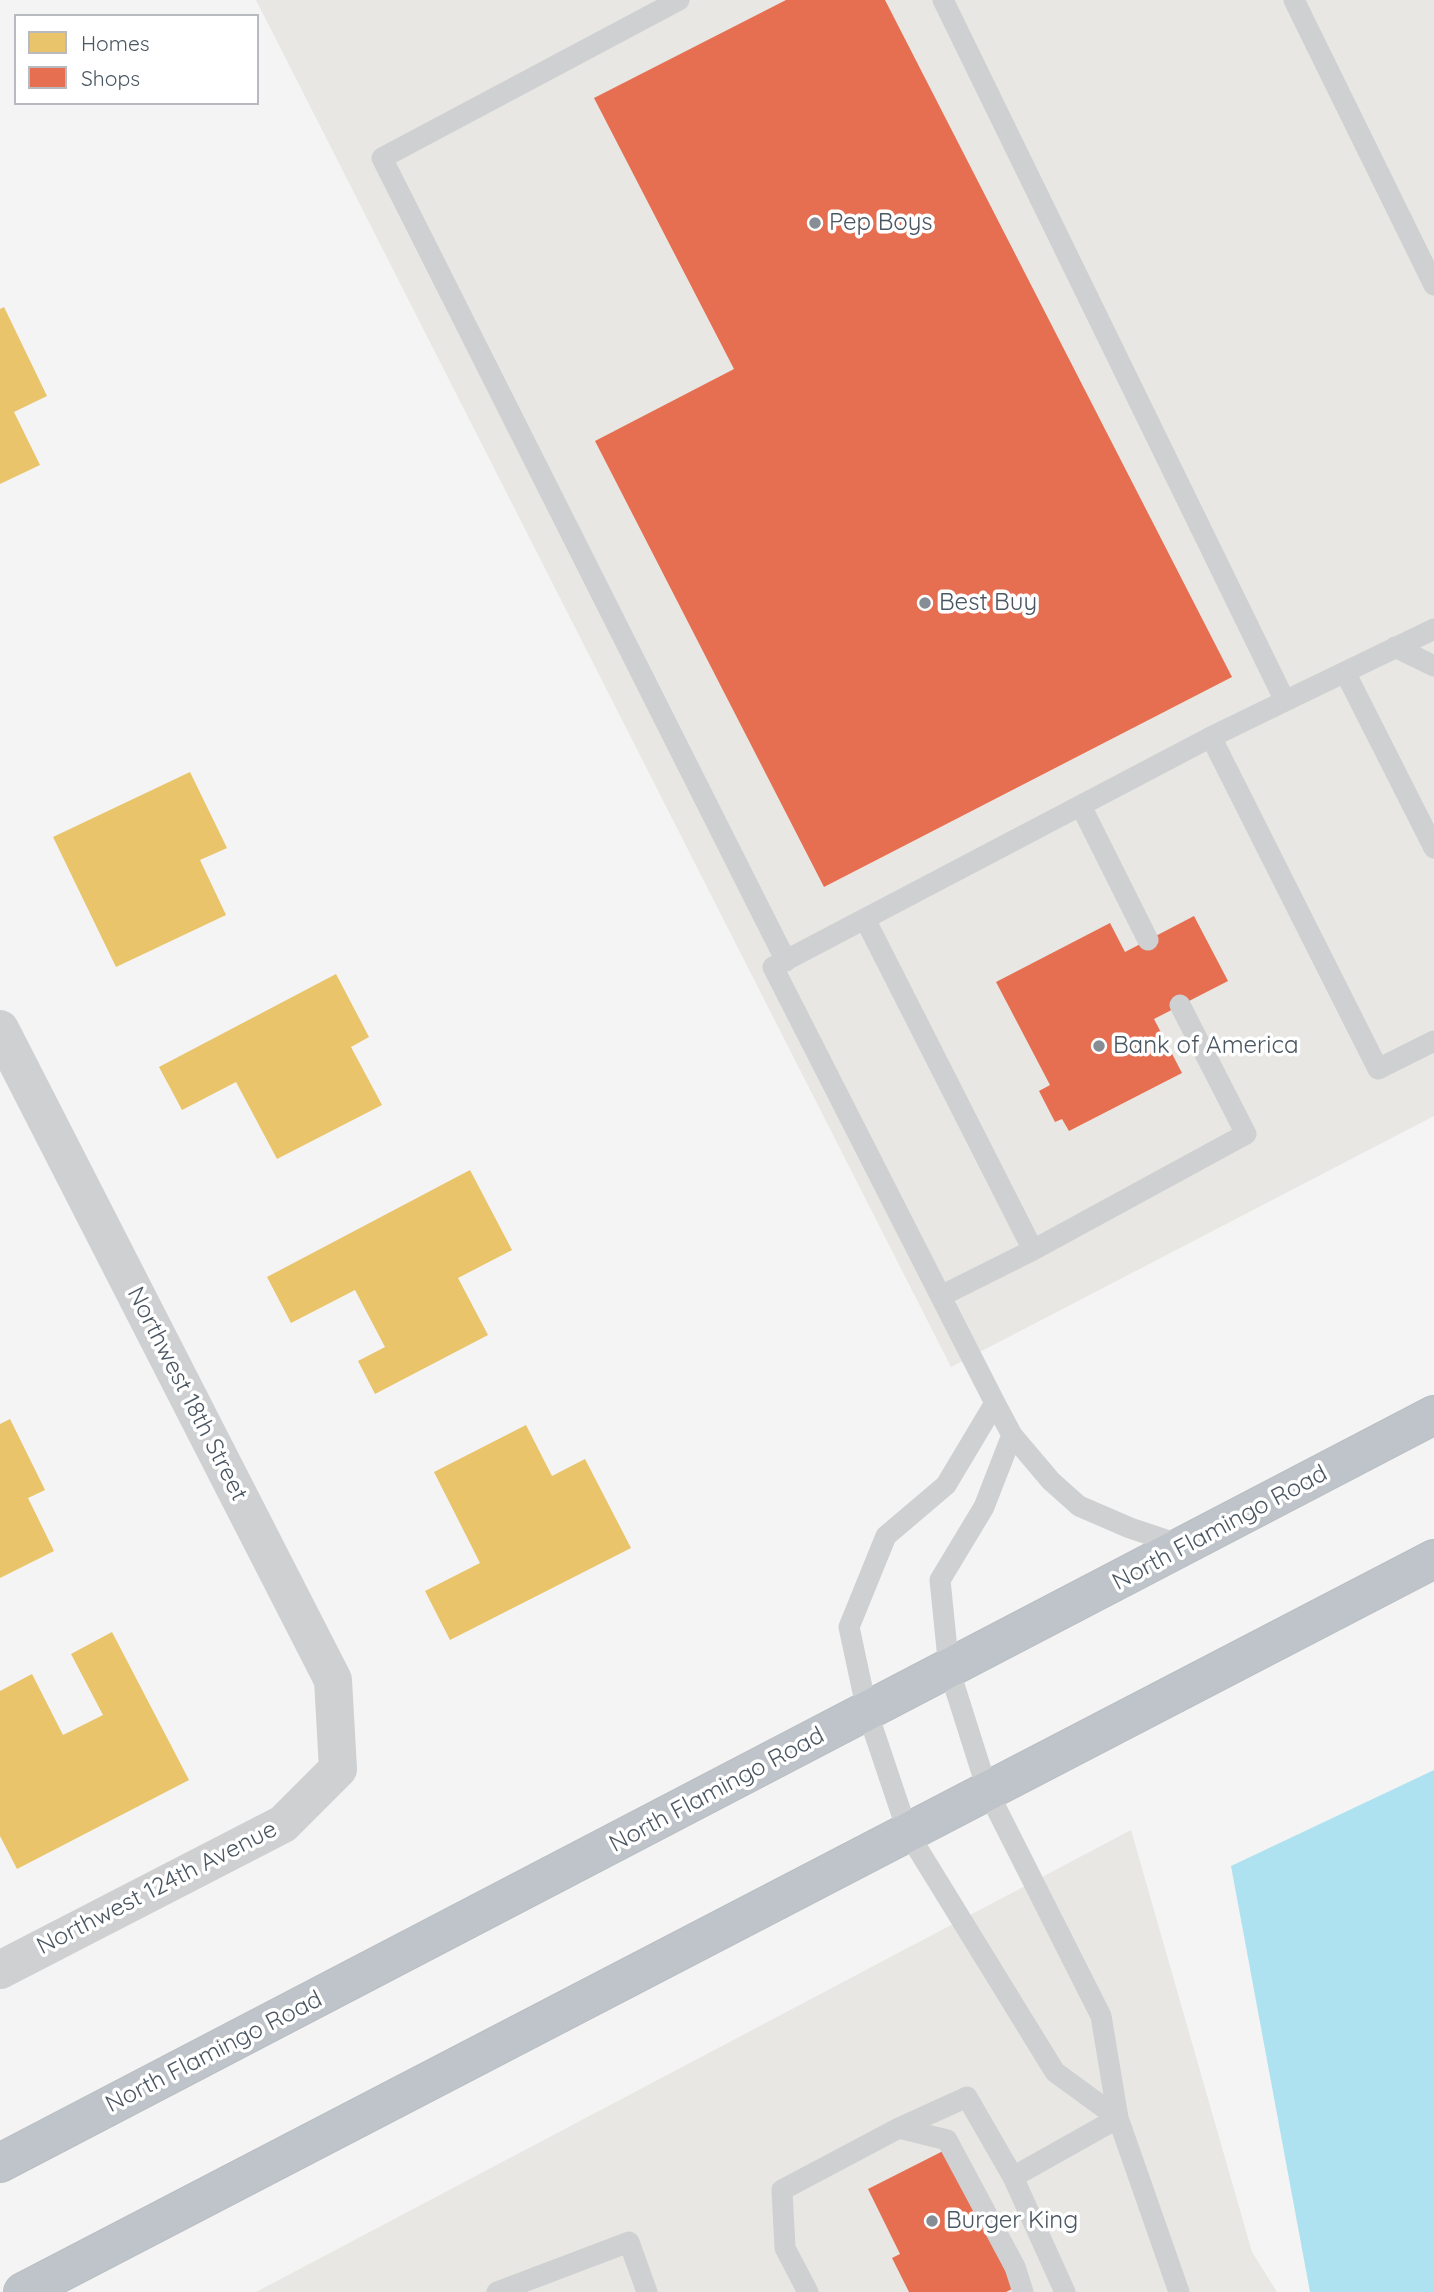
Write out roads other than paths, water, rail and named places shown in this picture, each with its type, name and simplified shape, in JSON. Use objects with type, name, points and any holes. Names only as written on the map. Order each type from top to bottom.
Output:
[{"type":"highway","name":"North Flamingo Road","points":[[0,2163],[1434,1415]]},
{"type":"highway","points":[[23,2292],[1434,1559]]},
{"type":"street","name":"Northwest 18th Street","points":[[0,1029],[333,1680],[338,1769]]},
{"type":"street","name":"Northwest 124th Avenue","points":[[0,1970],[283,1824],[338,1769]]},
{"type":"lane","points":[[679,0],[382,158],[786,961]]},
{"type":"lane","points":[[943,0],[1285,701]]},
{"type":"lane","points":[[1294,0],[1434,285]]},
{"type":"lane","points":[[1184,1546],[1130,1528],[1079,1506],[1051,1481],[1012,1435],[774,967],[1211,737],[1434,629]]},
{"type":"lane","points":[[1395,648],[1434,666]]},
{"type":"lane","points":[[1345,672],[1434,848]]},
{"type":"lane","points":[[1211,737],[1378,1069],[1434,1041]]},
{"type":"lane","points":[[1081,806],[1148,940]]},
{"type":"lane","points":[[864,919],[1033,1250]]},
{"type":"lane","points":[[941,1296],[1033,1250],[1246,1134],[1180,1005]]},
{"type":"lane","points":[[995,1403],[946,1485],[886,1536],[849,1627],[867,1712],[908,1833],[1055,2072],[1118,2118]]},
{"type":"lane","points":[[1012,1435],[984,1507],[940,1580],[948,1669],[988,1792],[1101,2016],[1118,2118],[1179,2292]]},
{"type":"lane","points":[[808,2292],[785,2248],[782,2190],[898,2128],[967,2097],[1013,2177],[1065,2292]]},
{"type":"lane","points":[[1013,2177],[1118,2118]]},
{"type":"lane","points":[[898,2128],[947,2140],[1015,2267],[1023,2292]]},
{"type":"lane","points":[[497,2292],[629,2242],[647,2292]]},
{"type":"water","points":[[1434,1770],[1434,2292],[1310,2292],[1231,1866]]},
{"type":"place","name":"Pep Boys","points":[[815,223]]},
{"type":"place","name":"Best Buy","points":[[925,603]]},
{"type":"place","name":"Bank of America","points":[[1099,1046]]},
{"type":"place","name":"Burger King","points":[[932,2221]]}]
